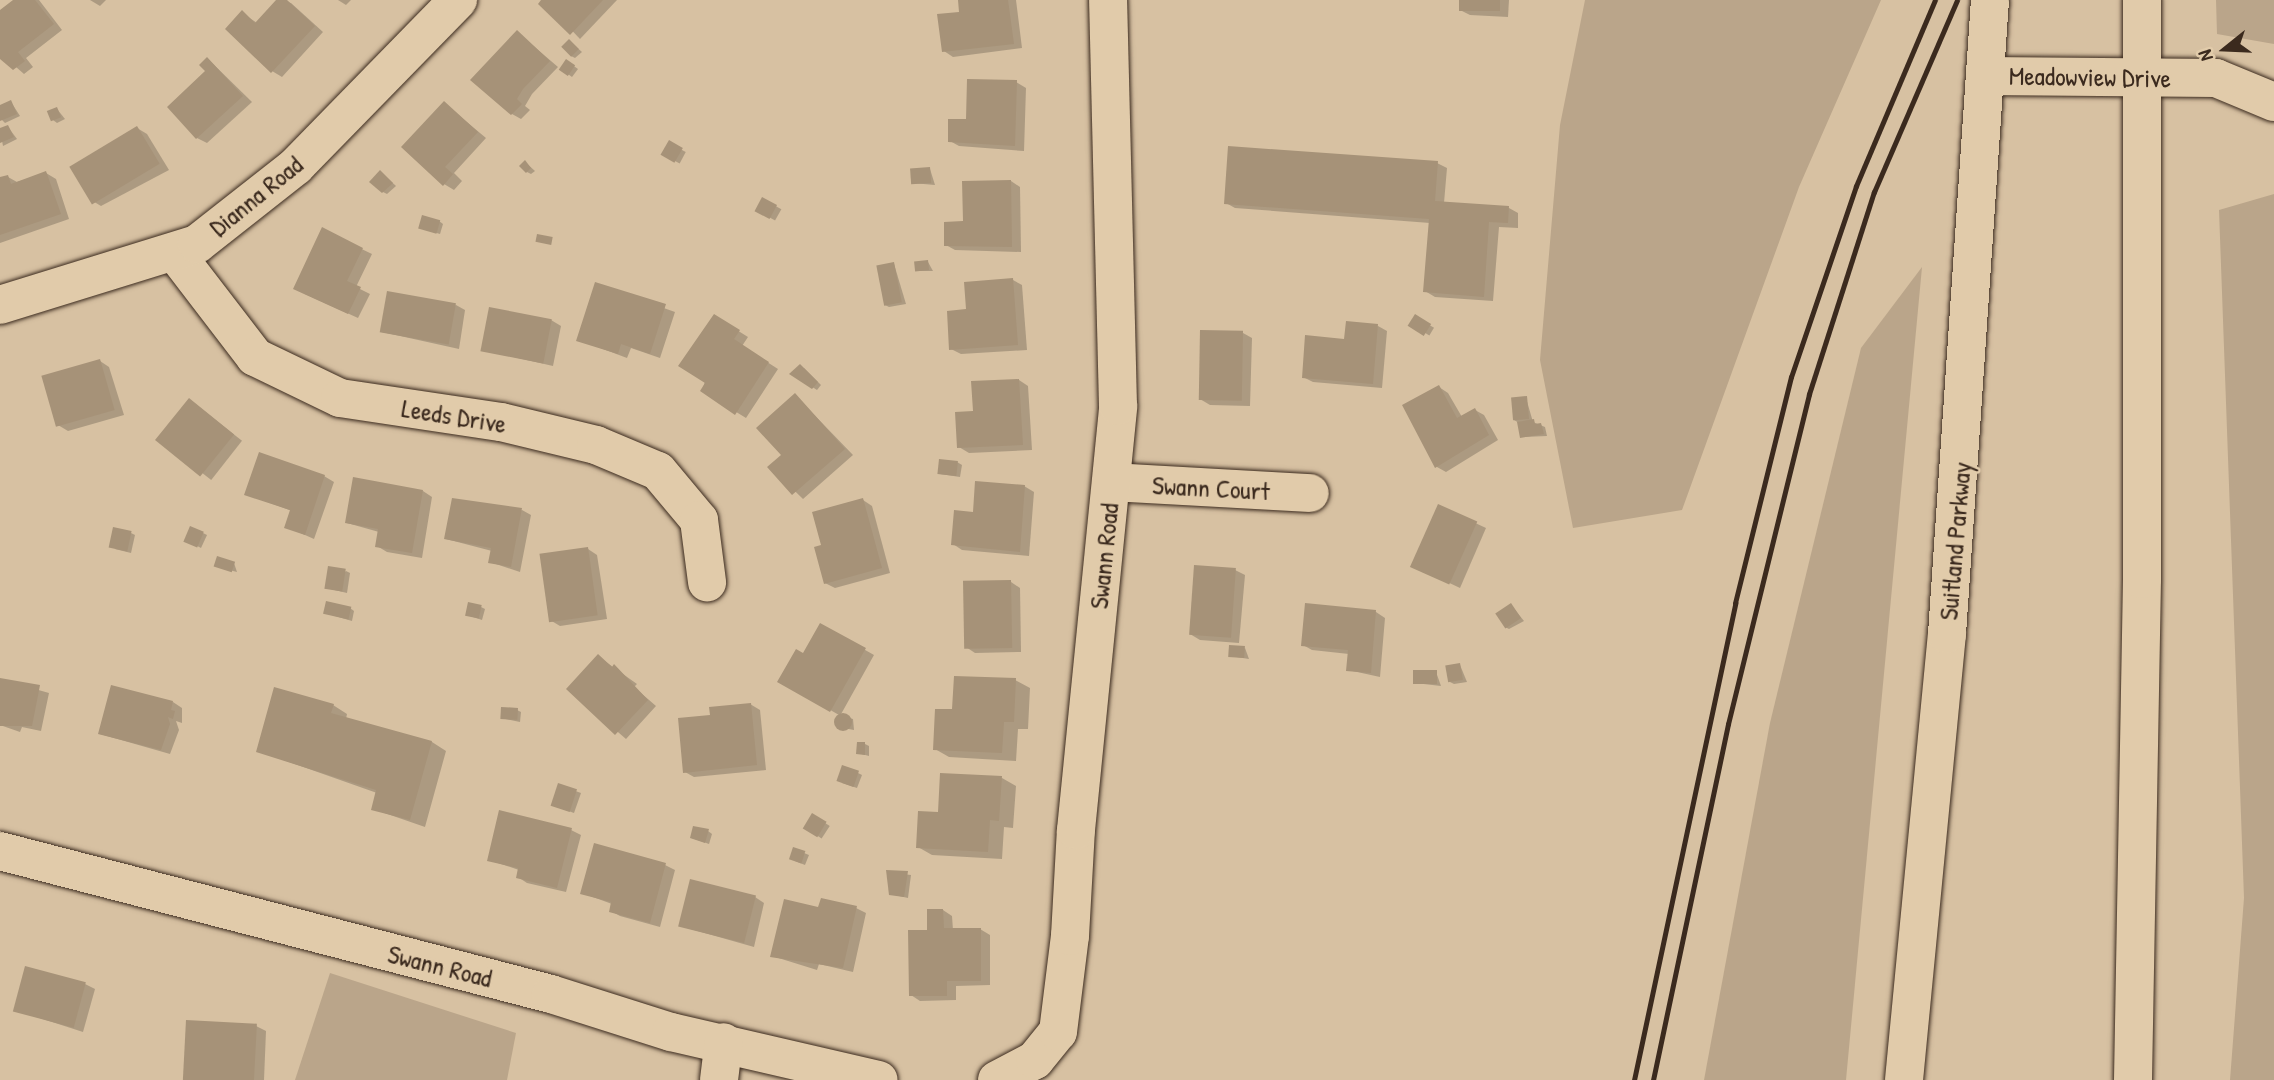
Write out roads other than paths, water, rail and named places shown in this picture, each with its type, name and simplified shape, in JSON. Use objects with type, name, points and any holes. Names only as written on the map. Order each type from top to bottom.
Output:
[{"type":"main road","name":"Dianna Road","points":[[0,305],[176,254],[241,212],[296,166],[458,0]]},
{"type":"main road","name":"Swann Road","points":[[997,1080],[1035,1060],[1058,1032],[1118,406],[1118,282],[1108,0]]},
{"type":"main road","name":"Suitland Parkway","points":[[1904,1080],[1948,621],[1990,0]]},
{"type":"main road","points":[[2133,1080],[2142,566],[2142,0]]},
{"type":"main road","name":"Meadowview Drive","points":[[1985,76],[2216,78],[2274,102]]},
{"type":"main road","name":"Leeds Drive","points":[[176,254],[255,357],[341,398],[501,422],[596,445],[657,471],[699,520],[707,582]]},
{"type":"main road","name":"Swann Court","points":[[1112,482],[1310,493]]},
{"type":"main road","name":"Swann Road","points":[[0,851],[724,1042],[879,1080]]},
{"type":"main road","points":[[719,1080],[724,1042]]},
{"type":"railway","points":[[1634,1080],[1735,603],[1791,377],[1856,186],[1935,0]]},
{"type":"railway","points":[[1653,1080],[1728,724],[1809,394],[1874,192],[1957,0]]}]
